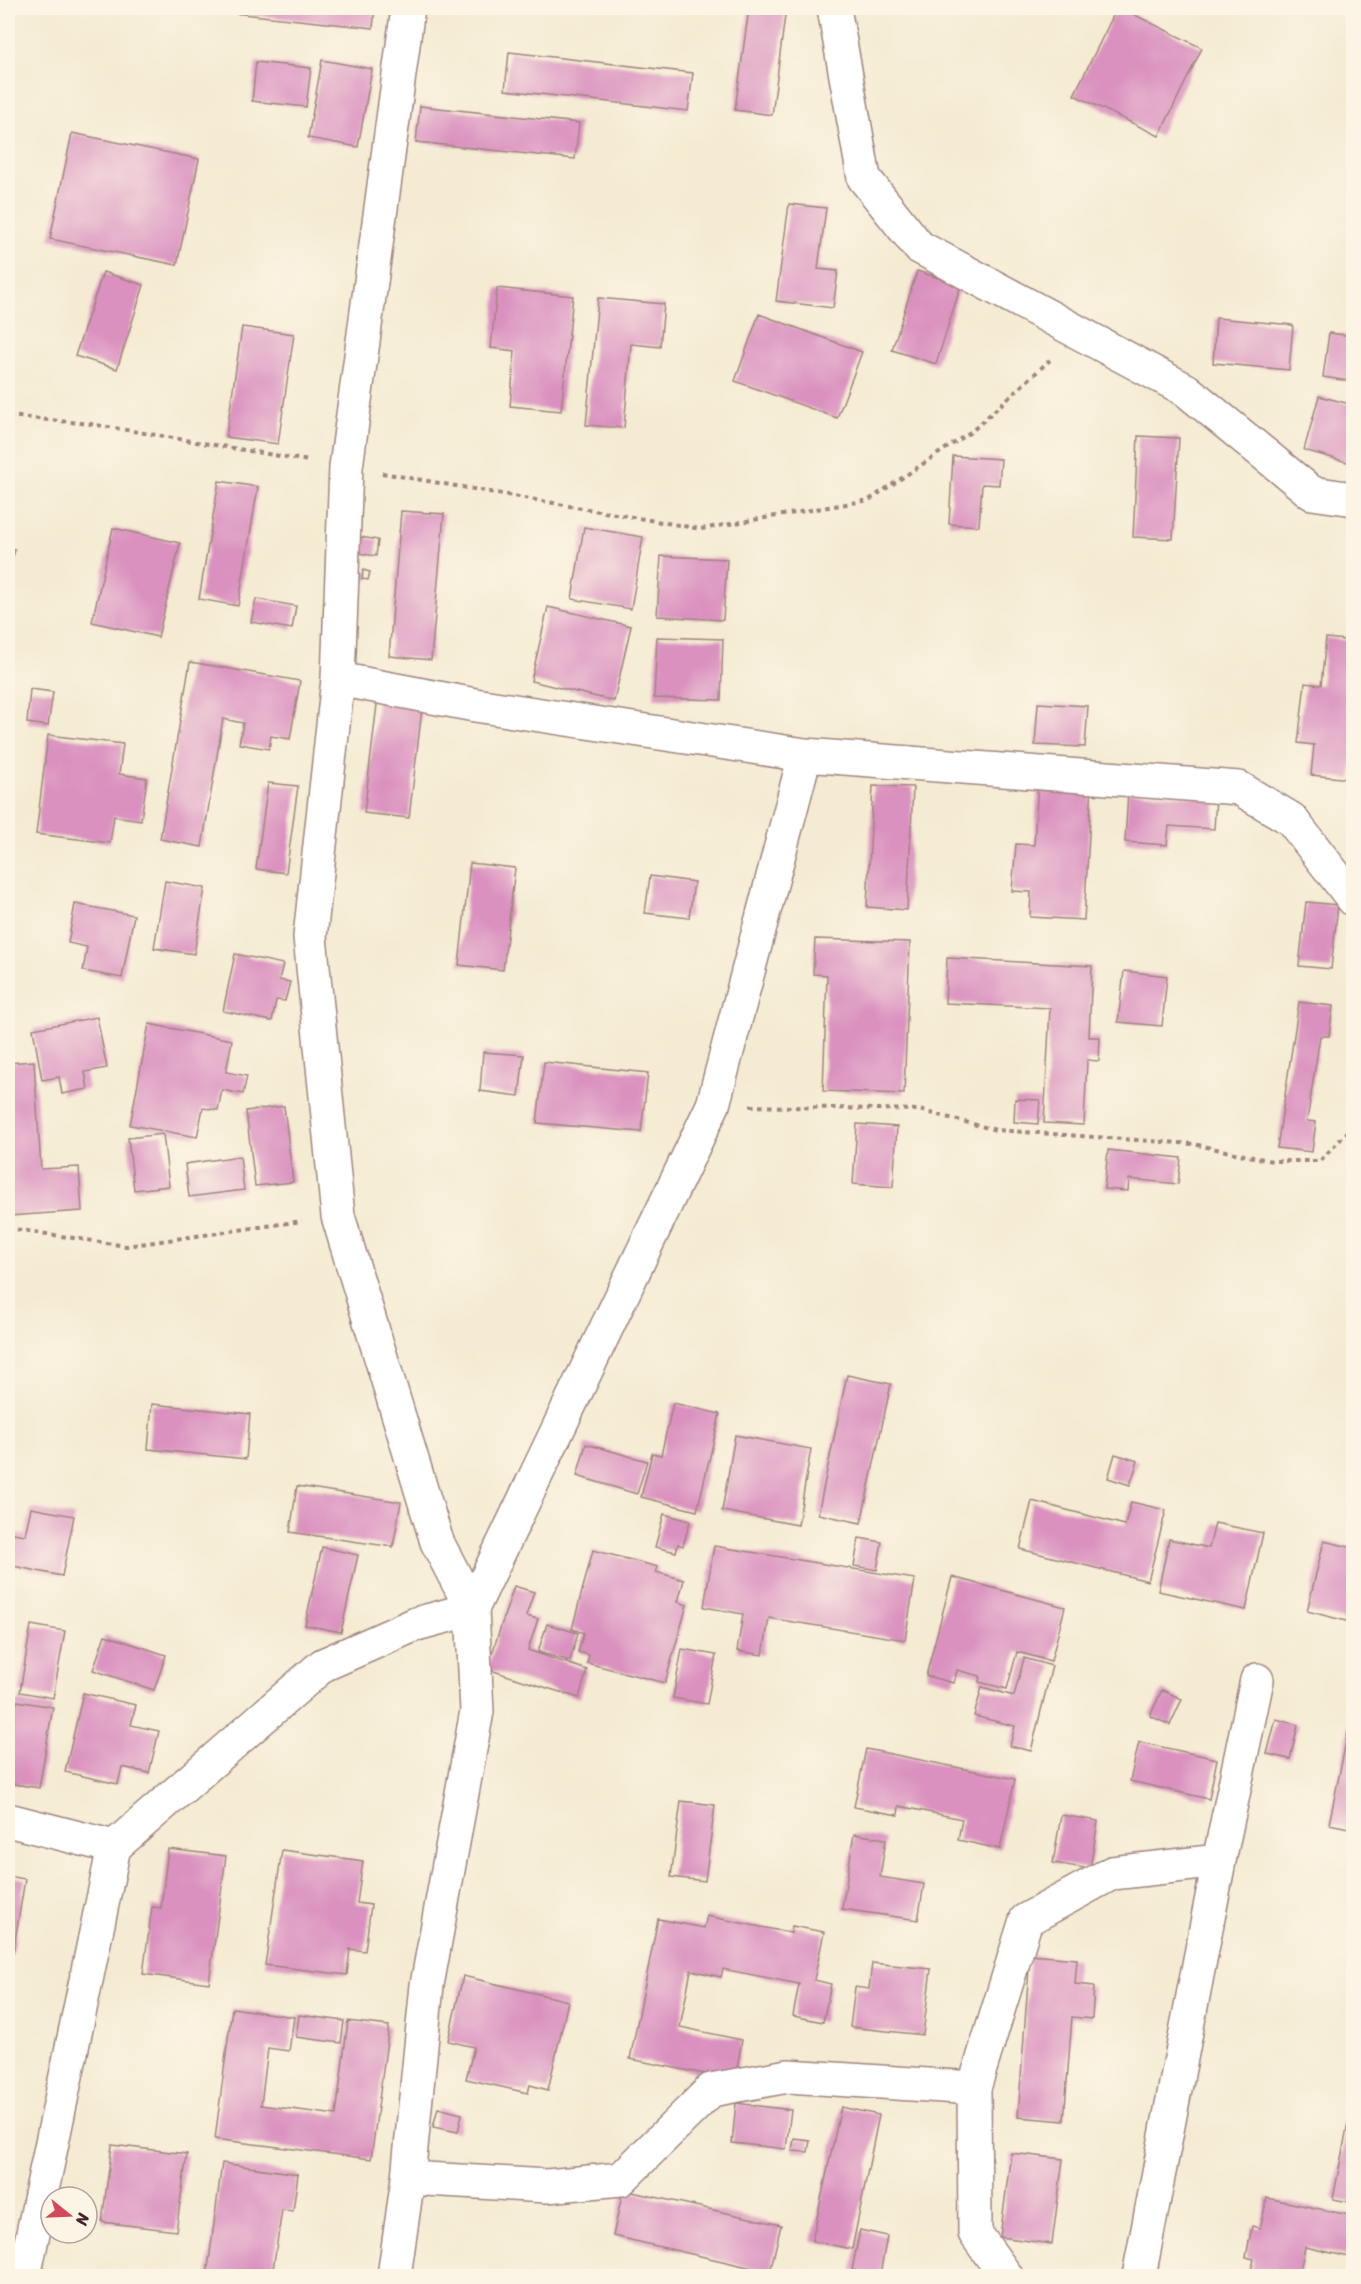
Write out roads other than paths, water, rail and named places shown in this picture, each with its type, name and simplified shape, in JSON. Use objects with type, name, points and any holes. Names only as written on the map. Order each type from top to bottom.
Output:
[{"type":"street","points":[[394,2277],[408,2178],[427,1985],[477,1711],[472,1609],[437,1542],[338,1216],[310,937],[338,679],[346,467],[408,8]]},
{"type":"street","points":[[834,8],[864,178],[919,247],[1186,390],[1312,493],[1353,499]]},
{"type":"street","points":[[338,679],[475,705],[805,755],[1239,788],[1291,819],[1353,900]]},
{"type":"street","points":[[24,2277],[114,1847],[323,1665],[416,1624],[472,1609],[713,1105],[805,755]]},
{"type":"street","points":[[1139,2277],[1219,1861],[1257,1680]]},
{"type":"street","points":[[8,1820],[114,1847]]},
{"type":"street","points":[[1006,2277],[975,2233],[974,2088],[1026,1920],[1112,1873],[1219,1861]]},
{"type":"street","points":[[408,2178],[547,2186],[621,2179],[711,2090],[788,2076],[974,2088]]}]
